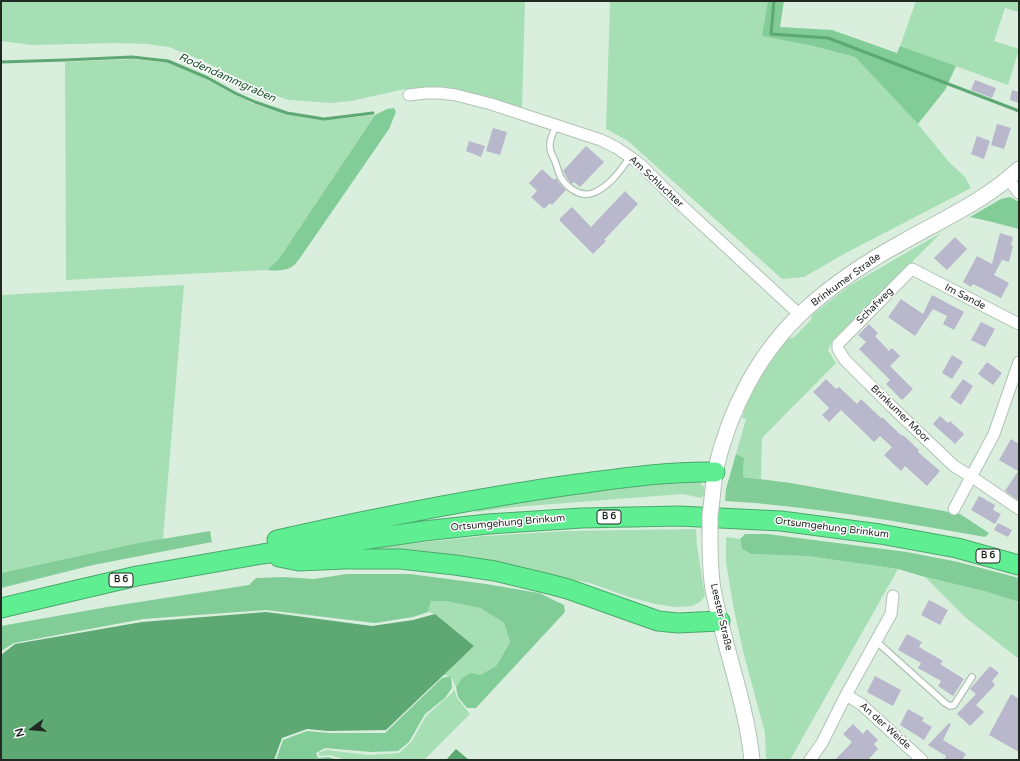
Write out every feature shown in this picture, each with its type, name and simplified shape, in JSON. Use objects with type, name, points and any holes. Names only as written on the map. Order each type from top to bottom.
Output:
[{"type":"highway","name":"B 6","points":[[227,559],[266,542],[430,508],[527,491],[616,479],[695,472],[715,472]]},
{"type":"highway","name":"Ortsumgehung Brinkum","points":[[1,608],[137,576],[227,559],[424,530],[582,518],[679,516],[781,521],[880,534],[957,548],[1019,565]]},
{"type":"highway","name":"B 6","points":[[262,554],[299,561],[400,559],[455,565],[495,572],[568,589],[658,621],[678,624],[720,621]]},
{"type":"street","name":"Am Schluchter","points":[[410,95],[426,93],[456,95],[491,104],[601,140],[617,148],[640,164],[679,203],[800,315]]},
{"type":"street","name":"Brinkumer Straße","points":[[715,472],[729,425],[739,400],[750,379],[776,341],[800,315],[819,298],[864,265],[983,197],[1014,174],[1019,193]]},
{"type":"street","name":"Im Sande","points":[[912,269],[1019,324]]},
{"type":"street","name":"Schafweg","points":[[839,343],[912,269]]},
{"type":"street","name":"Brinkumer Moor","points":[[839,343],[838,350],[845,360],[954,466],[1019,509]]},
{"type":"street","points":[[954,509],[994,434],[1019,362]]},
{"type":"street","name":"Leester Straße","points":[[715,472],[710,516],[714,595],[747,723],[752,760]]},
{"type":"street","points":[[810,760],[822,743],[846,695],[891,614],[893,596]]},
{"type":"street","name":"An der Weide","points":[[846,695],[861,704],[922,760]]},
{"type":"lane","points":[[556,126],[550,140],[550,152],[560,177],[576,192],[588,195],[603,188],[619,172],[630,157]]},
{"type":"lane","points":[[876,641],[950,706],[954,705],[972,677]]},
{"type":"shaded area","points":[[1,1],[525,1],[522,108],[479,95],[434,87],[405,89],[351,101],[331,103],[289,100],[270,94],[201,60],[169,47],[147,44],[120,43],[32,45],[1,41]]},
{"type":"shaded area","points":[[610,1],[768,1],[763,36],[813,46],[855,57],[918,124],[949,162],[965,177],[971,188],[844,254],[804,277],[782,279],[628,141],[606,129]]},
{"type":"shaded area","points":[[768,1],[784,1],[780,27],[832,30],[897,53],[900,46],[956,66],[945,90],[918,124],[855,57],[813,46],[762,36]]},
{"type":"shaded area","points":[[916,1],[1019,1],[1019,12],[1005,8],[994,41],[1019,49],[1008,85],[900,46]]},
{"type":"shaded area","points":[[131,59],[167,62],[207,79],[254,104],[287,114],[323,120],[375,115],[278,260],[267,270],[66,280],[65,62]]},
{"type":"shaded area","points":[[394,108],[396,112],[389,129],[300,258],[290,268],[284,270],[267,270],[278,260],[375,115],[387,109]]},
{"type":"shaded area","points":[[1010,197],[1019,202],[1019,229],[970,217],[1001,199]]},
{"type":"shaded area","points":[[941,233],[833,340],[828,350],[836,363],[762,438],[761,479],[743,477],[744,458],[736,454],[746,419],[742,418],[749,398],[757,382],[766,367],[788,339],[794,337],[811,320],[812,315],[849,286]]},
{"type":"shaded area","points":[[184,285],[163,539],[1,573],[1,295]]},
{"type":"shaded area","points":[[736,454],[744,458],[743,477],[791,483],[960,514],[989,533],[985,537],[888,520],[823,511],[758,503],[725,501],[726,489]]},
{"type":"shaded area","points":[[700,482],[704,487],[705,494],[701,498],[683,494],[514,507],[477,512],[476,510],[479,507],[646,484]]},
{"type":"shaded area","points":[[696,529],[697,546],[705,596],[700,602],[692,606],[676,607],[655,604],[629,597],[590,583],[480,561],[359,549],[484,536],[566,531]]},
{"type":"shaded area","points":[[210,531],[212,542],[93,565],[1,588],[1,573],[139,543]]},
{"type":"shaded area","points":[[745,534],[767,534],[907,552],[958,562],[1019,578],[1019,602],[984,591],[898,569],[807,556],[751,554],[742,549],[740,539]]},
{"type":"shaded area","points":[[726,537],[740,539],[742,549],[751,554],[807,556],[898,569],[790,760],[766,760],[765,733],[743,651],[734,610],[726,563]]},
{"type":"shaded area","points":[[347,574],[410,574],[539,593],[564,605],[565,612],[476,708],[467,708],[458,697],[456,687],[462,678],[471,673],[480,675],[496,666],[510,642],[504,623],[480,608],[445,601],[431,601],[428,612],[413,617],[375,623],[266,610],[143,619],[14,643],[1,651],[1,626],[107,607],[249,585],[256,578],[283,577],[314,579]]},
{"type":"shaded area","points":[[925,577],[984,591],[1019,602],[1019,659],[966,618]]},
{"type":"shaded area","points":[[431,601],[445,601],[480,608],[504,623],[510,642],[496,666],[480,675],[462,678],[456,687],[451,676],[443,675],[474,646],[435,614],[428,612]]},
{"type":"shaded area","points":[[266,612],[372,626],[413,620],[435,614],[474,646],[386,730],[328,731],[307,729],[282,738],[274,760],[1,760],[1,655],[15,644],[142,622]]},
{"type":"shaded area","points":[[451,676],[452,688],[445,698],[425,714],[409,742],[398,751],[371,752],[325,748],[316,753],[318,758],[328,757],[338,760],[276,760],[283,740],[307,731],[329,733],[385,733],[442,678]]},
{"type":"shaded area","points":[[454,689],[457,698],[470,714],[424,760],[345,760],[330,755],[320,756],[318,753],[326,750],[369,755],[399,753],[412,741],[426,716],[452,693]]},
{"type":"shaded area","points":[[456,749],[469,760],[446,760]]},
{"type":"building","points":[[975,80],[996,88],[992,98],[971,90]]},
{"type":"building","points":[[1012,90],[1019,92],[1019,103],[1010,100]]},
{"type":"building","points":[[997,124],[1011,128],[1004,149],[991,145]]},
{"type":"building","points":[[493,128],[507,132],[500,155],[486,151]]},
{"type":"building","points":[[977,136],[990,141],[984,159],[971,154]]},
{"type":"building","points":[[469,141],[485,146],[481,157],[466,151]]},
{"type":"building","points":[[586,146],[604,162],[580,187],[574,182],[572,184],[563,171]]},
{"type":"building","points":[[542,169],[554,180],[556,178],[566,190],[552,205],[550,203],[544,209],[531,197],[537,191],[529,183]]},
{"type":"building","points":[[625,191],[638,204],[593,254],[560,221],[560,218],[572,207],[591,227]]},
{"type":"building","points":[[1000,233],[1013,237],[1011,245],[1013,246],[1009,262],[1002,260],[994,275],[1009,283],[1001,298],[973,284],[971,287],[963,282],[977,256],[992,264]]},
{"type":"building","points":[[955,237],[967,249],[947,270],[934,258]]},
{"type":"building","points":[[932,295],[964,312],[954,330],[943,324],[947,316],[933,309],[915,336],[888,317],[901,299],[923,314]]},
{"type":"building","points":[[981,322],[995,329],[985,347],[971,340]]},
{"type":"building","points":[[869,324],[878,333],[875,336],[889,351],[892,348],[900,356],[890,366],[913,389],[902,400],[886,384],[890,380],[859,349],[866,342],[858,335]]},
{"type":"building","points":[[952,355],[963,362],[952,379],[942,373]]},
{"type":"building","points":[[987,362],[1002,373],[993,385],[978,374]]},
{"type":"building","points":[[826,379],[836,389],[839,387],[857,404],[861,399],[902,436],[903,435],[919,450],[918,452],[940,471],[927,486],[905,466],[901,471],[884,455],[892,447],[880,436],[874,442],[841,410],[829,422],[822,415],[829,408],[813,392]]},
{"type":"building","points":[[963,379],[973,386],[961,405],[950,397]]},
{"type":"building","points":[[940,416],[948,423],[950,421],[964,434],[955,444],[933,424]]},
{"type":"building","points":[[1011,439],[1019,444],[1019,501],[1005,491],[1018,471],[999,460]]},
{"type":"building","points":[[979,496],[995,505],[993,510],[1001,514],[995,524],[971,510]]},
{"type":"building","points":[[998,523],[1012,530],[1008,537],[994,530]]},
{"type":"building","points":[[929,600],[948,610],[940,625],[921,615]]},
{"type":"building","points":[[907,634],[922,642],[919,647],[943,661],[940,664],[964,679],[953,696],[938,686],[941,681],[918,668],[921,663],[898,650]]},
{"type":"building","points":[[990,666],[999,673],[992,681],[995,685],[976,705],[984,712],[970,726],[957,714],[976,694],[970,689]]},
{"type":"building","points":[[875,676],[901,690],[893,706],[867,692]]},
{"type":"building","points":[[1011,694],[1019,699],[1019,752],[989,735]]},
{"type":"building","points":[[908,709],[924,718],[922,721],[932,727],[924,740],[900,725]]},
{"type":"building","points":[[949,723],[951,724],[943,740],[966,754],[962,760],[944,760],[946,756],[928,745]]},
{"type":"building","points":[[853,724],[863,734],[867,729],[878,740],[874,744],[878,749],[868,760],[835,760],[852,742],[843,734]]},
{"type":"waterway","points":[[774,1],[771,34],[828,38],[1019,111]]},
{"type":"waterway","name":"Rodendammgraben","points":[[1,62],[132,57],[168,61],[208,78],[255,102],[287,113],[324,119],[373,113]]}]
